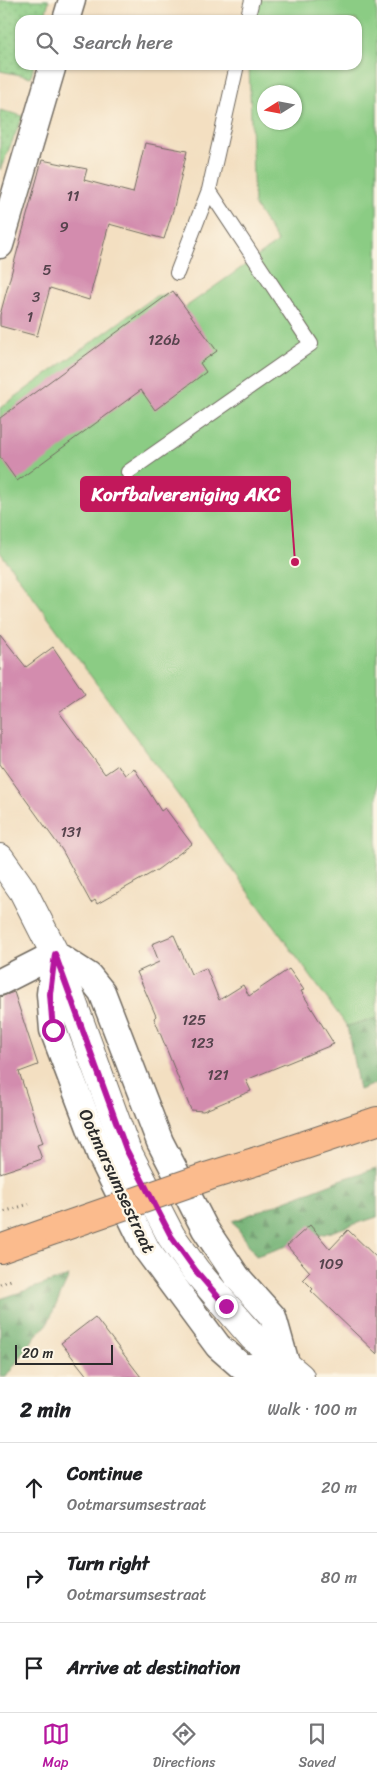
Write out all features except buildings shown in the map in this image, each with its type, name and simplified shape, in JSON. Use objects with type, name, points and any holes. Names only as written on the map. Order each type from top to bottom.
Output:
[{"type":"main road","points":[[0,1249],[209,1176],[377,1121]]},
{"type":"street","points":[[68,15],[72,0]]},
{"type":"street","points":[[0,245],[52,70]]},
{"type":"street","name":"Ootmarsumsestraat","points":[[0,858],[23,891],[55,954],[126,1149],[171,1236],[196,1271],[288,1374]]},
{"type":"street","points":[[0,982],[55,954]]},
{"type":"lane","points":[[249,15],[252,0]]},
{"type":"lane","points":[[176,273],[209,190],[236,70]]},
{"type":"lane","points":[[128,472],[311,344],[209,190]]},
{"type":"path","points":[[0,1213],[31,1203]]},
{"type":"green space","points":[[0,0],[49,0],[45,15],[15,15],[15,70],[33,70],[31,77],[0,71]]},
{"type":"green space","points":[[256,0],[377,0],[377,1018],[347,1026],[0,552],[0,408],[156,296],[168,294],[180,311],[278,242],[254,204],[249,70],[362,70],[362,15],[252,15]]},
{"type":"green space","points":[[0,110],[23,116],[0,170]]},
{"type":"green space","points":[[377,1018],[377,1083],[359,1090],[347,1026]]},
{"type":"green space","points":[[377,1168],[377,1217],[256,1256],[233,1221],[340,1180]]},
{"type":"green space","points":[[69,1276],[47,1325],[38,1333],[6,1377],[0,1377],[0,1299]]},
{"type":"place","name":"Korfbalvereniging AKC","points":[[295,562]]},
{"type":"route","points":[[53,1030],[50,994],[55,954],[126,1149],[171,1236],[196,1271],[226,1306]]}]
